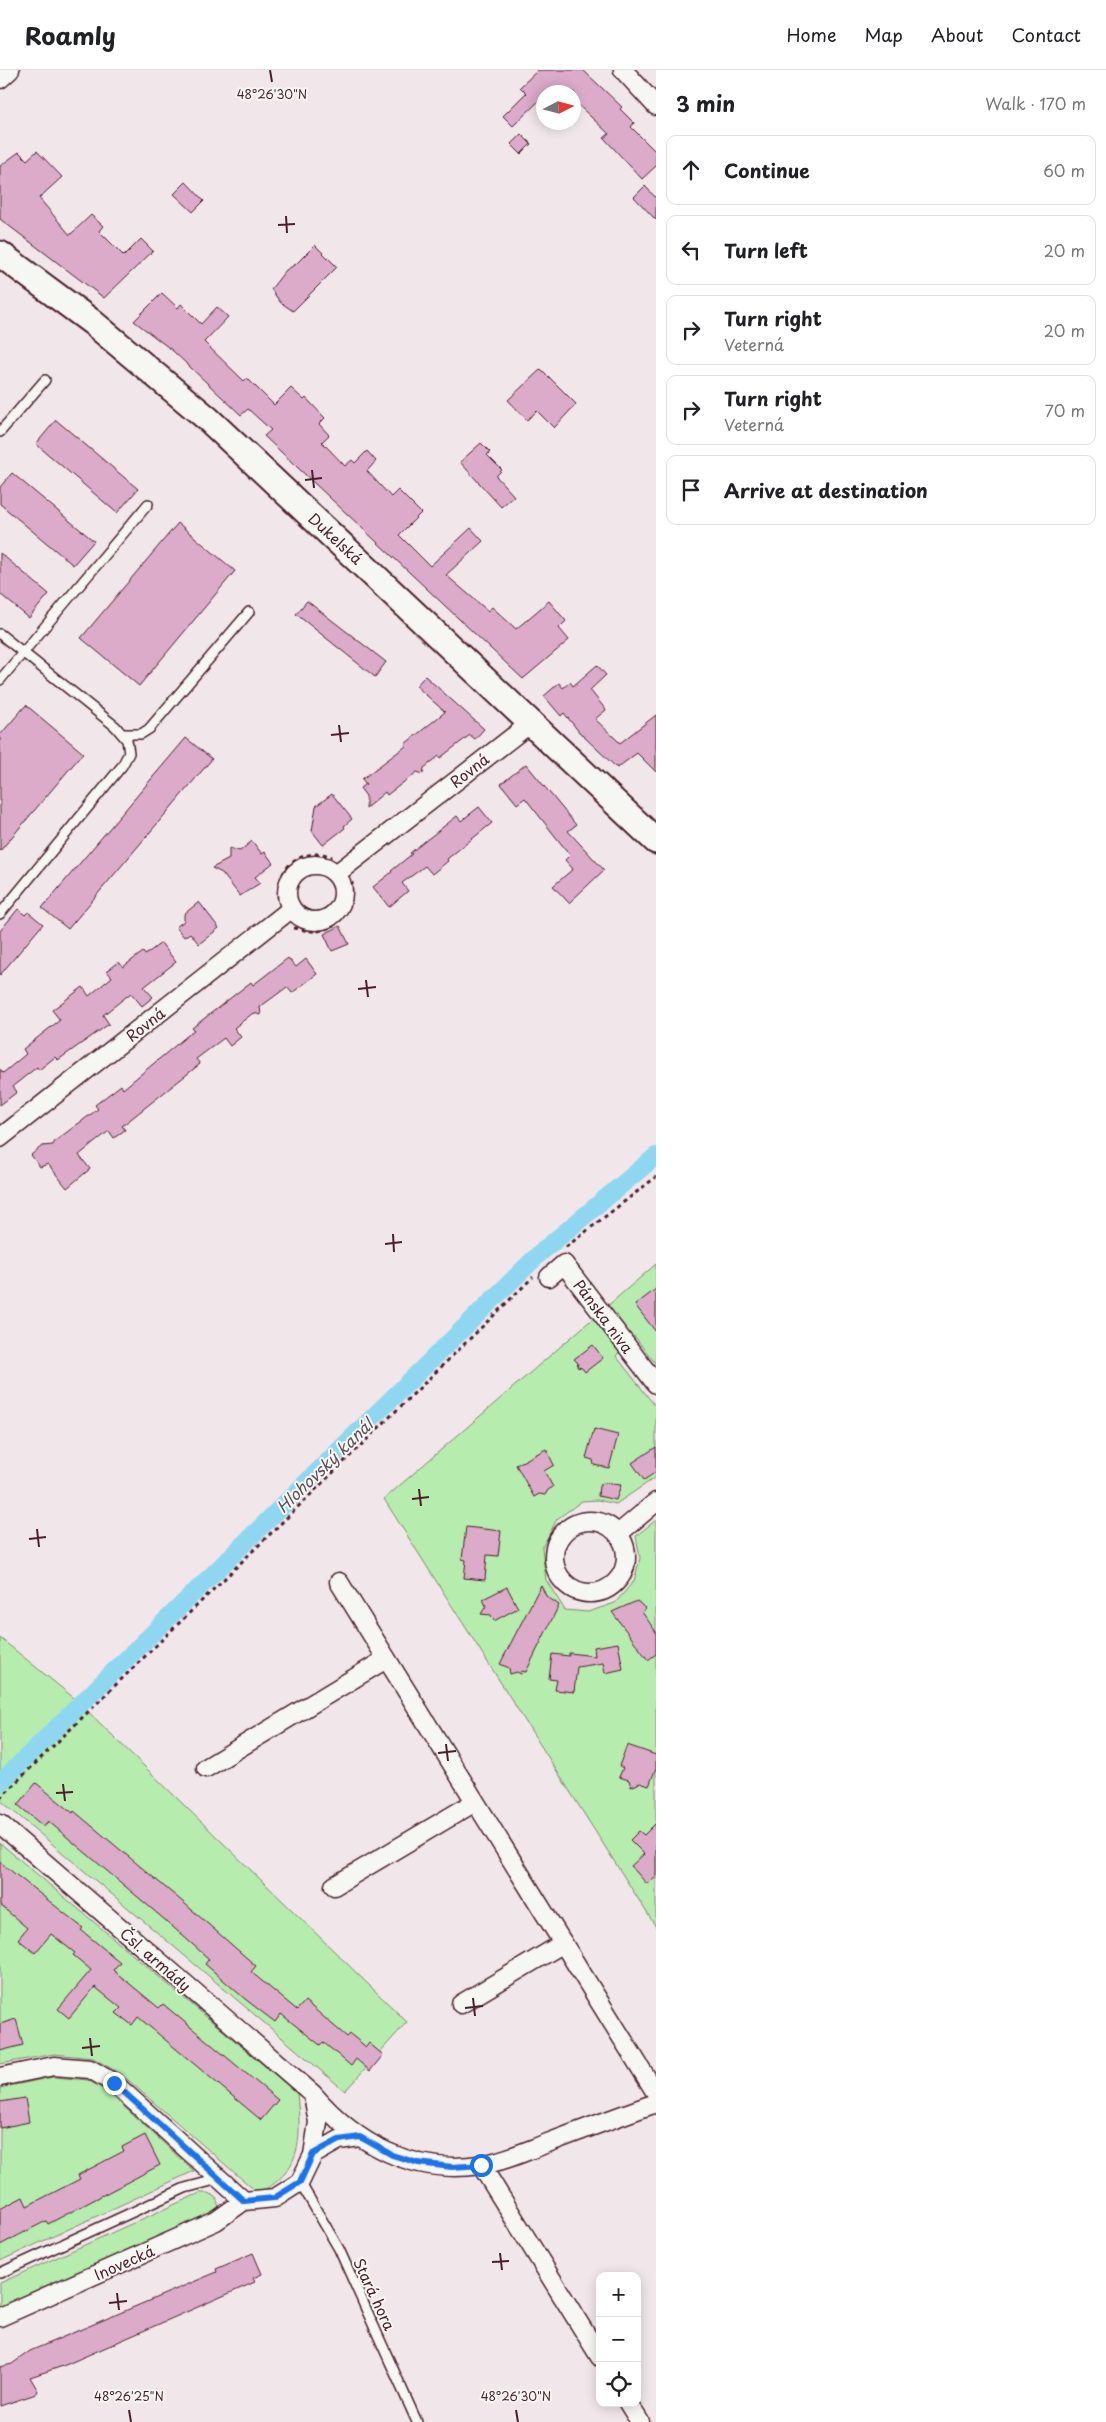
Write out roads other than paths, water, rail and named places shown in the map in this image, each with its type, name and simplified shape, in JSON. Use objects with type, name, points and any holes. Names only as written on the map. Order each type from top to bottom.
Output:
[{"type":"main road","name":"Dukelská","points":[[0,254],[92,322],[208,419],[532,722],[656,841]]},
{"type":"street","points":[[0,79],[10,70]]},
{"type":"street","points":[[623,70],[656,106]]},
{"type":"street","name":"Rovná","points":[[336,874],[532,722]]},
{"type":"street","points":[[310,864],[328,868],[336,874],[341,882],[342,900],[332,916],[324,920],[305,920],[291,909],[286,891],[293,874],[310,864]]},
{"type":"street","name":"Rovná","points":[[0,1138],[291,909]]},
{"type":"street","name":"Pánska niva","points":[[544,1274],[564,1264],[656,1384]]},
{"type":"street","points":[[618,1534],[656,1502]]},
{"type":"street","points":[[588,1521],[599,1522],[610,1527],[618,1534],[624,1545],[626,1557],[624,1569],[618,1580],[609,1588],[592,1593],[574,1589],[564,1582],[557,1571],[555,1560],[560,1538],[567,1530],[577,1524],[588,1521]]},
{"type":"street","points":[[339,1582],[656,2093]]},
{"type":"street","points":[[206,1768],[386,1659]]},
{"type":"street","points":[[334,1886],[475,1802]]},
{"type":"street","name":"Čsl. armády","points":[[0,1824],[313,2094],[334,2119],[360,2137],[392,2155],[418,2163],[452,2167],[481,2165],[507,2158],[656,2103]]},
{"type":"street","points":[[461,2004],[562,1944]]},
{"type":"street","points":[[0,2078],[54,2066],[90,2069],[114,2083],[244,2201],[274,2198],[300,2182],[313,2154],[318,2122],[313,2094]]},
{"type":"street","points":[[313,2154],[339,2140],[360,2137]]},
{"type":"street","points":[[481,2165],[596,2351]]},
{"type":"street","name":"Inovecká","points":[[0,2317],[216,2221],[244,2201]]},
{"type":"street","points":[[631,2407],[640,2422]]},
{"type":"lane","points":[[0,432],[45,380]]},
{"type":"lane","points":[[0,680],[148,504]]},
{"type":"lane","points":[[122,734],[141,734],[149,729],[249,612]]},
{"type":"lane","points":[[0,634],[122,734],[127,740],[129,753],[122,766],[0,914]]},
{"type":"lane","points":[[0,2272],[185,2188],[219,2179]]},
{"type":"lane","name":"Stará hora","points":[[300,2182],[343,2257],[417,2422]]},
{"type":"waterway","name":"Hlohovský kanál","points":[[0,1783],[539,1254],[656,1156]]}]
